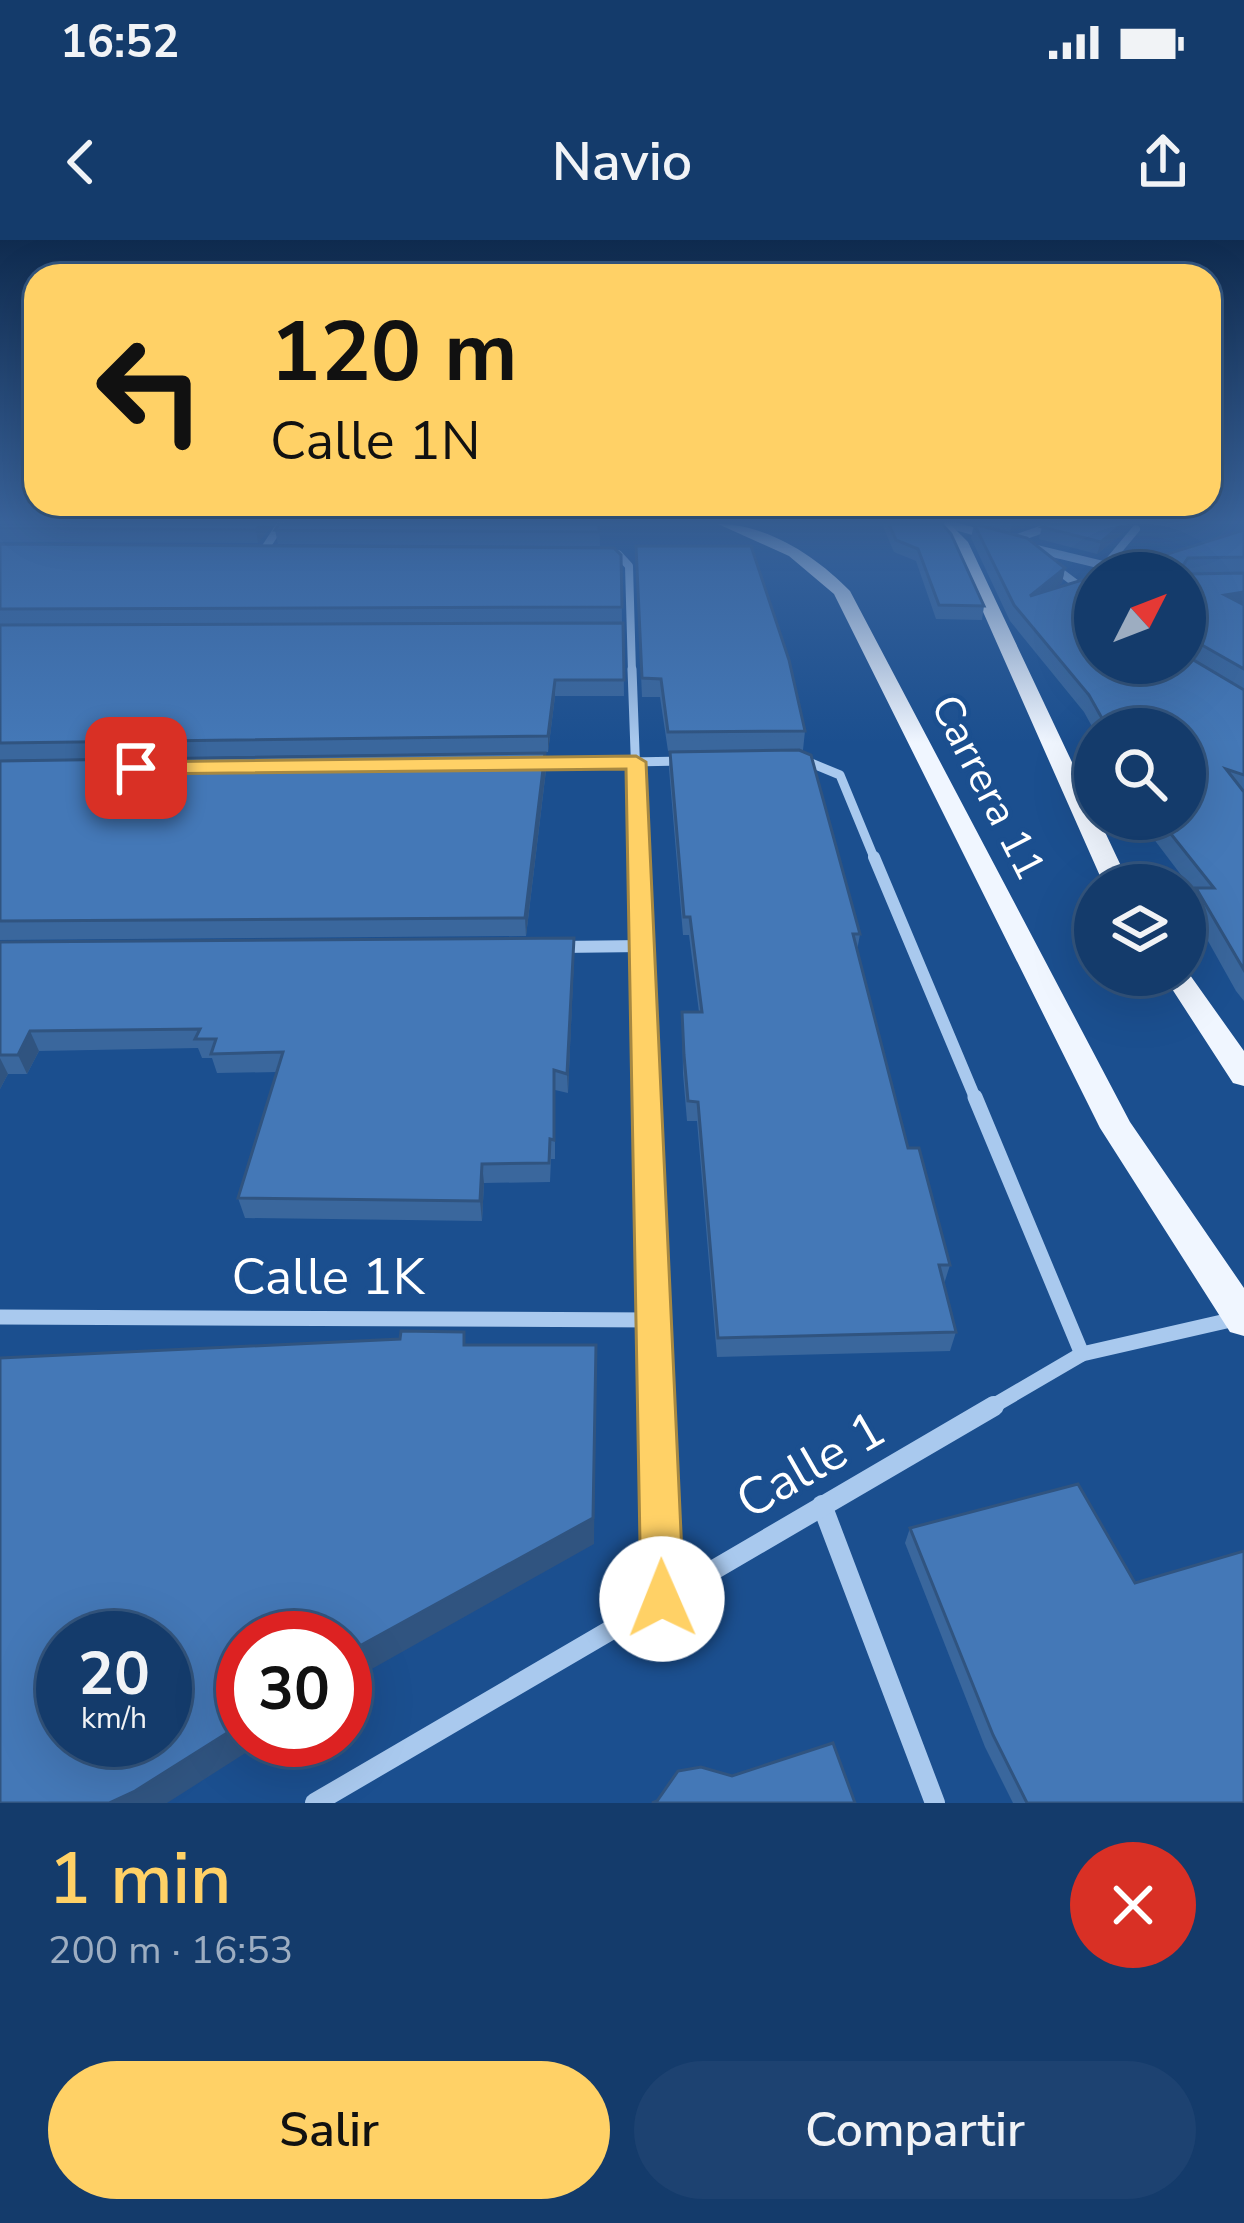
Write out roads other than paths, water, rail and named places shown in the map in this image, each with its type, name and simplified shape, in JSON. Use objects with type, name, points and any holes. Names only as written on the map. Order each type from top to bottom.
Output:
[{"type":"main road","name":"Carrera 11","points":[[844,597],[1117,1128],[1243,1319]]},
{"type":"main road","name":"Carrera 11","points":[[985,597],[1107,864]]},
{"type":"main road","points":[[1191,996],[1244,1075]]},
{"type":"street","points":[[630,597],[662,1599]]},
{"type":"street","points":[[608,630],[631,630]]},
{"type":"street","points":[[776,759],[800,758],[840,775],[1082,1354]]},
{"type":"street","points":[[518,764],[706,760]]},
{"type":"street","points":[[548,947],[643,946]]},
{"type":"street","name":"Calle 1K","points":[[0,1316],[655,1320]]},
{"type":"street","name":"Calle 1","points":[[315,1803],[1082,1354],[1243,1319]]},
{"type":"street","points":[[822,1505],[935,1803]]}]
